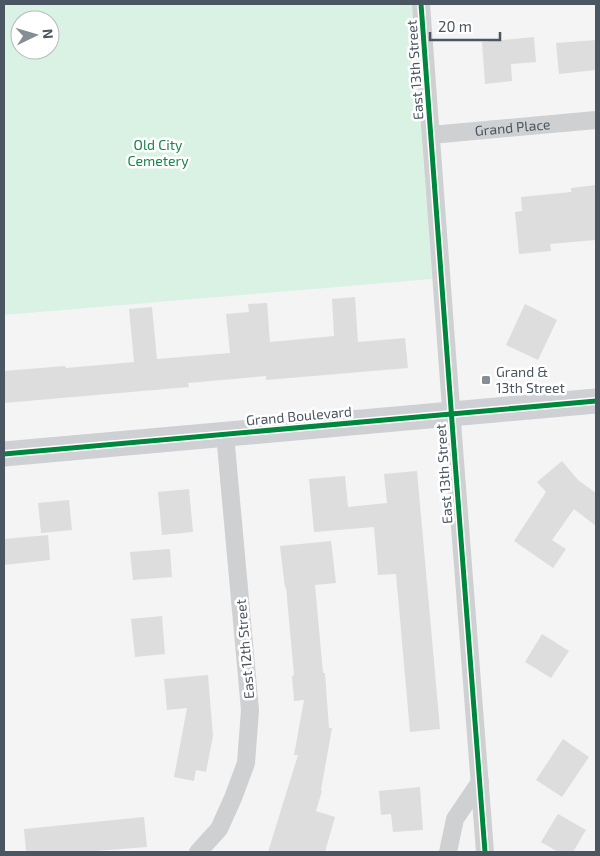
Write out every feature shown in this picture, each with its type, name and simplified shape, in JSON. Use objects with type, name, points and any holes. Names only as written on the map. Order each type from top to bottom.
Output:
[{"type":"main road","name":"Grand Boulevard","points":[[4,454],[596,401]]},
{"type":"street","name":"East 13th Street","points":[[422,4],[485,852]]},
{"type":"street","name":"Grand Place","points":[[431,135],[596,120]]},
{"type":"street","name":"East 12th Street","points":[[198,852],[219,829],[234,798],[246,763],[250,710],[225,434]]},
{"type":"street","points":[[448,852],[455,819],[480,782]]},
{"type":"green space","name":"Old City Cemetery","points":[[4,4],[412,4],[432,279],[4,315]]},
{"type":"building","points":[[534,37],[536,62],[511,64],[512,81],[485,84],[482,42]]},
{"type":"building","points":[[596,40],[596,70],[559,74],[556,43]]},
{"type":"building","points":[[596,185],[596,240],[550,244],[551,251],[519,254],[515,212],[522,211],[521,197],[571,192],[571,188]]},
{"type":"building","points":[[355,297],[358,342],[405,338],[408,368],[266,380],[266,376],[188,383],[189,387],[4,403],[4,371],[134,362],[129,309],[152,307],[157,359],[230,353],[226,314],[249,312],[248,304],[267,303],[270,342],[334,336],[332,299]]},
{"type":"building","points":[[525,304],[557,320],[538,360],[506,345]]},
{"type":"building","points":[[562,461],[578,480],[596,493],[596,526],[574,509],[552,540],[566,549],[553,568],[514,541],[546,492],[537,482]]},
{"type":"building","points":[[417,471],[440,729],[410,732],[396,574],[378,575],[374,527],[314,532],[309,479],[345,476],[348,507],[387,503],[384,474]]},
{"type":"building","points":[[189,489],[193,532],[162,535],[158,492]]},
{"type":"building","points":[[69,500],[72,530],[41,533],[38,503]]},
{"type":"building","points":[[48,535],[50,560],[4,565],[4,539]]},
{"type":"building","points":[[331,541],[336,583],[315,585],[329,728],[332,728],[322,791],[316,811],[335,817],[325,852],[268,852],[298,755],[294,755],[304,700],[294,701],[292,676],[294,675],[286,587],[280,546]]},
{"type":"building","points":[[170,549],[172,577],[133,580],[130,552]]},
{"type":"building","points":[[162,616],[165,654],[135,657],[131,619]]},
{"type":"building","points":[[542,634],[569,651],[551,678],[525,662]]},
{"type":"building","points":[[208,675],[213,736],[206,772],[196,770],[194,781],[174,777],[187,708],[167,710],[164,679]]},
{"type":"building","points":[[563,739],[589,757],[562,797],[536,780]]},
{"type":"building","points":[[420,787],[423,830],[393,832],[391,814],[381,815],[379,791]]},
{"type":"building","points":[[558,814],[586,830],[573,852],[558,852],[541,842]]},
{"type":"building","points":[[144,817],[147,847],[84,852],[26,852],[24,829]]},
{"type":"cycle path","points":[[421,4],[485,852]]},
{"type":"cycle path","points":[[4,454],[596,401]]},
{"type":"place","name":"Grand & 13th Street","points":[[486,380]]}]
